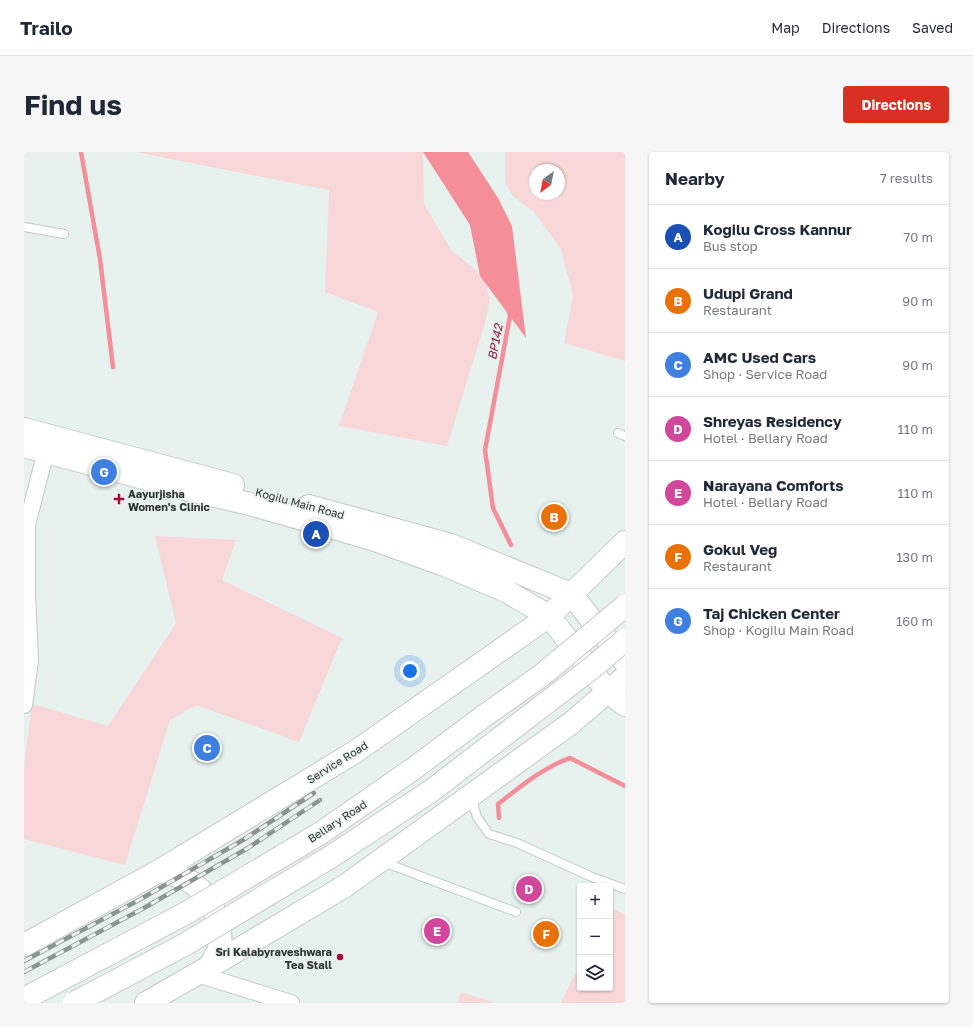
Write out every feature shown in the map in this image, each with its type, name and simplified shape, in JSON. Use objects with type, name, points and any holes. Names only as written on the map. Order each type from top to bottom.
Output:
[{"type":"main road","name":"Kogilu Main Road","points":[[25,435],[46,451],[181,488],[250,504],[372,539],[449,555],[549,616]]},
{"type":"main road","name":"Kogilu Main Road","points":[[25,435],[449,555],[571,594]]},
{"type":"main road","name":"Service Road","points":[[24,945],[159,871],[355,752],[549,616],[625,542]]},
{"type":"main road","points":[[571,594],[625,662]]},
{"type":"main road","name":"Bellary Road","points":[[24,999],[188,912],[321,833],[413,769],[542,675],[625,606]]},
{"type":"main road","points":[[549,616],[620,700]]},
{"type":"main road","points":[[74,1003],[184,945],[332,856],[425,795],[593,667],[625,640]]},
{"type":"main road","points":[[146,1003],[203,971],[345,886],[554,736],[620,700],[625,677]]},
{"type":"main road","points":[[159,871],[185,879],[194,884],[211,905],[217,918],[220,933],[218,950],[203,971]]},
{"type":"street","points":[[24,705],[30,660],[27,592],[27,525],[46,451]]},
{"type":"street","points":[[203,971],[292,1003]]},
{"type":"lane","points":[[24,227],[64,234]]},
{"type":"lane","points":[[470,796],[477,817],[489,834],[517,842],[592,877],[625,888]]},
{"type":"lane","points":[[380,860],[516,912]]},
{"type":"shaded area","points":[[136,152],[423,152],[424,204],[451,250],[475,269],[486,284],[490,299],[485,323],[447,446],[339,426],[378,312],[325,292],[329,190]]},
{"type":"shaded area","points":[[423,152],[468,152],[498,198],[512,226],[526,338],[480,276],[470,225]]},
{"type":"shaded area","points":[[505,152],[625,152],[625,361],[564,343],[573,296],[561,249],[534,212],[513,196],[505,182]]},
{"type":"shaded area","points":[[155,536],[236,540],[222,580],[342,638],[299,742],[196,705],[170,720],[125,865],[24,839],[24,766],[32,704],[108,726],[176,623]]},
{"type":"shaded area","points":[[613,909],[625,915],[625,1003],[561,1003],[577,970],[577,991],[613,991]]},
{"type":"shaded area","points":[[461,992],[495,1003],[458,1003]]},
{"type":"waterway","points":[[81,152],[100,259],[113,367]]},
{"type":"waterway","name":"BP142","points":[[509,311],[510,316],[485,450],[493,508],[511,545]]},
{"type":"waterway","points":[[499,818],[498,804],[542,772],[570,758],[625,786]]},
{"type":"railway","points":[[24,961],[139,900],[243,840],[314,793]]},
{"type":"railway","points":[[24,972],[144,908],[248,848],[320,800]]},
{"type":"place","name":"Taj Chicken Center","points":[[104,472]]},
{"type":"place","name":"Aayurjisha Women's Clinic","points":[[119,499]]},
{"type":"place","name":"Udupi Grand","points":[[554,517]]},
{"type":"place","name":"Kogilu Cross Kannur","points":[[316,534]]},
{"type":"place","name":"AMC Used Cars","points":[[207,748]]},
{"type":"place","name":"Shreyas Residency","points":[[529,889]]},
{"type":"place","name":"Narayana Comforts","points":[[437,931]]},
{"type":"place","name":"Gokul Veg","points":[[546,934]]},
{"type":"place","name":"Sri Kalabyraveshwara Tea Stall","points":[[340,957]]}]
